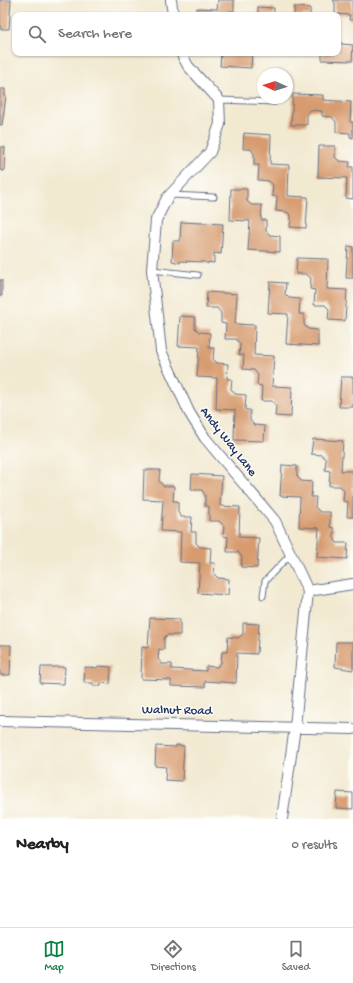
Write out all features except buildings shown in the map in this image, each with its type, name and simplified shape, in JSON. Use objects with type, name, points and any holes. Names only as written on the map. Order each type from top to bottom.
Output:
[{"type":"street","points":[[171,0],[173,12]]},
{"type":"street","points":[[173,12],[179,0]]},
{"type":"street","points":[[183,56],[188,66],[219,100]]},
{"type":"street","name":"Andy Way Lane","points":[[219,100],[220,124],[210,152],[167,198],[156,220],[152,270],[161,351],[189,412],[205,438],[275,521],[308,591]]},
{"type":"street","points":[[282,819],[295,727],[308,591],[353,584]]},
{"type":"street","name":"Walnut Road","points":[[0,721],[353,729]]},
{"type":"lane","points":[[219,100],[257,101]]},
{"type":"lane","points":[[171,195],[214,197]]},
{"type":"lane","points":[[152,270],[198,275]]},
{"type":"lane","points":[[264,596],[265,581],[290,555]]}]
